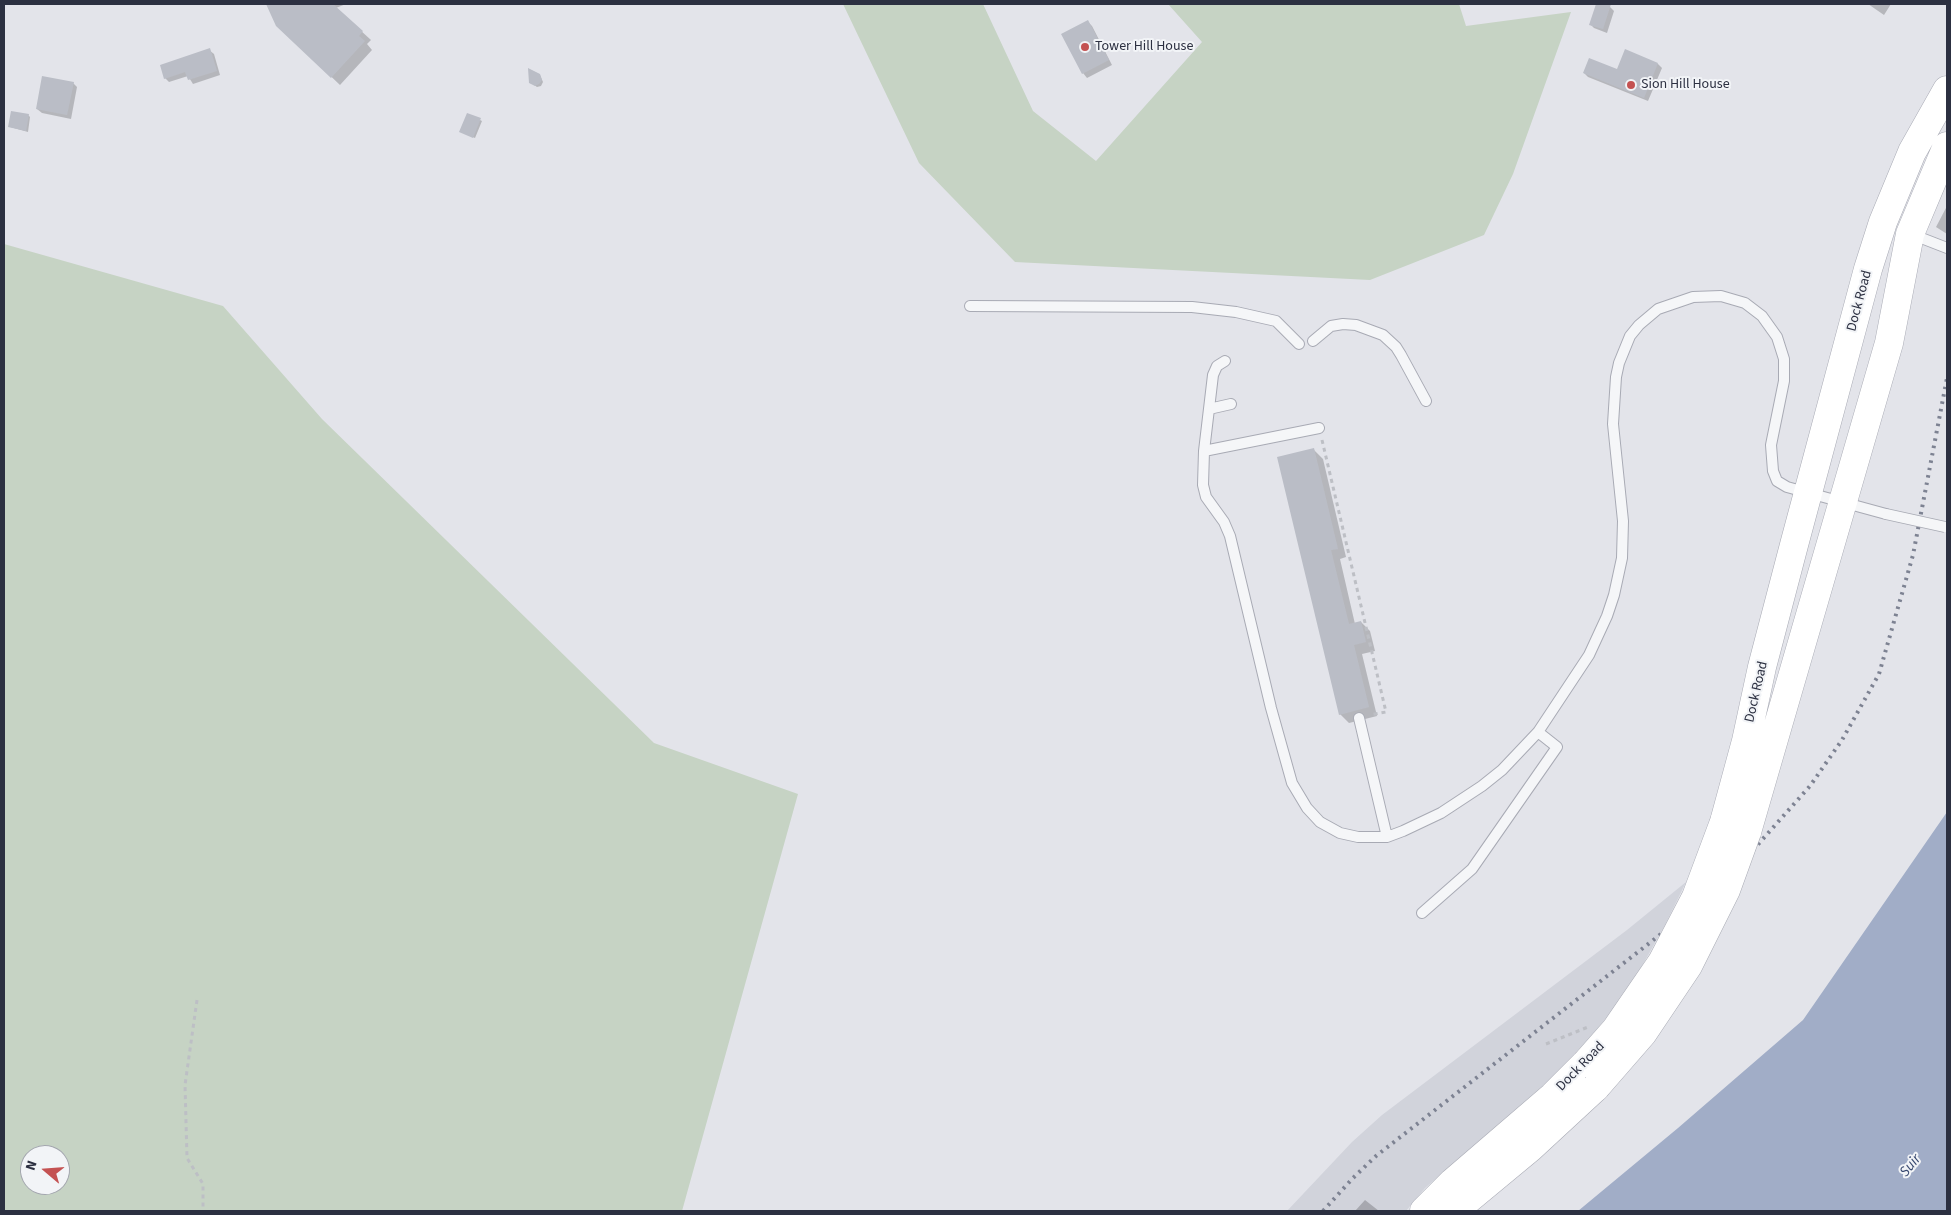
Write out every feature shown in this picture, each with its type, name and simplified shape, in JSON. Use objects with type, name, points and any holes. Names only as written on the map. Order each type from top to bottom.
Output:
[{"type":"main road","name":"Dock Road","points":[[1424,1211],[1453,1182],[1538,1109],[1591,1075],[1643,1033],[1688,966],[1722,898],[1736,827],[1746,740],[1772,629],[1868,269],[1883,222],[1912,152],[1947,90]]},
{"type":"main road","name":"Dock Road","points":[[1736,827],[1842,501],[1889,343],[1910,234],[1947,146]]},
{"type":"main road","name":"Dock Road","points":[[1454,1211],[1536,1142],[1591,1075]]},
{"type":"lane","points":[[1910,234],[1947,248]]},
{"type":"lane","points":[[1225,361],[1217,366],[1213,374],[1204,451],[1202,480],[1204,492],[1224,522],[1230,536],[1280,742],[1296,792],[1313,816],[1334,831],[1358,837],[1387,837],[1422,822],[1463,800],[1502,770],[1538,732],[1589,655],[1600,635],[1614,595],[1624,539],[1613,424],[1616,377],[1619,363],[1630,336],[1648,316],[1658,309],[1682,300],[1705,295],[1735,299],[1750,306],[1762,316],[1777,337],[1784,359],[1784,381],[1771,445],[1773,472],[1780,484],[1886,514],[1946,527]]},
{"type":"lane","points":[[970,306],[1192,307],[1228,311],[1276,321],[1298,344]]},
{"type":"lane","points":[[1313,341],[1332,326],[1343,324],[1356,325],[1382,335],[1396,347],[1426,401]]},
{"type":"lane","points":[[1209,409],[1231,404]]},
{"type":"lane","points":[[1204,451],[1319,428]]},
{"type":"lane","points":[[1360,718],[1387,837]]},
{"type":"lane","points":[[1422,913],[1472,869],[1557,747],[1538,732]]},
{"type":"path","points":[[1319,428],[1386,712],[1360,718]]},
{"type":"path","points":[[197,1000],[184,1085],[187,1158],[203,1184],[203,1211]]},
{"type":"path","points":[[1546,1044],[1596,1024]]},
{"type":"shaded area","points":[[1686,882],[1638,973],[1615,1007],[1589,1039],[1548,1081],[1425,1188],[1406,1211],[1287,1211],[1352,1142],[1382,1115],[1627,930]]},
{"type":"green space","points":[[843,4],[983,4],[1033,111],[1096,161],[1202,42],[1168,4],[1459,4],[1466,26],[1571,12],[1513,174],[1484,235],[1370,280],[1015,262],[919,163]]},
{"type":"green space","points":[[4,244],[223,306],[322,419],[654,743],[798,794],[682,1211],[4,1211]]},
{"type":"water","name":"Suir","points":[[1947,812],[1947,1211],[1578,1211],[1803,1020]]},
{"type":"building","points":[[266,4],[333,4],[363,31],[359,36],[365,41],[331,78],[276,26]]},
{"type":"building","points":[[1596,4],[1611,4],[1603,29],[1589,25]]},
{"type":"building","name":"Tower Hill House","points":[[1088,20],[1109,60],[1082,74],[1061,34]]},
{"type":"building","points":[[210,48],[217,71],[188,80],[185,72],[164,79],[160,65]]},
{"type":"building","name":"Sion Hill House","points":[[1625,49],[1658,63],[1644,98],[1583,73],[1589,58],[1617,69]]},
{"type":"building","points":[[528,68],[540,74],[542,80],[539,84],[535,86],[529,83]]},
{"type":"building","points":[[42,76],[74,82],[67,115],[36,109]]},
{"type":"building","points":[[11,111],[29,114],[26,131],[8,127]]},
{"type":"building","points":[[467,113],[481,118],[473,138],[459,132]]},
{"type":"building","points":[[1314,448],[1338,549],[1331,550],[1349,624],[1361,621],[1366,642],[1354,645],[1369,707],[1339,715],[1277,457]]},
{"type":"railway","points":[[1323,1211],[1376,1156],[1697,906],[1745,859],[1810,786],[1842,740],[1879,674],[1913,555],[1947,378]]},
{"type":"place","name":"Tower Hill House","points":[[1085,47]]},
{"type":"place","name":"Sion Hill House","points":[[1631,85]]}]
